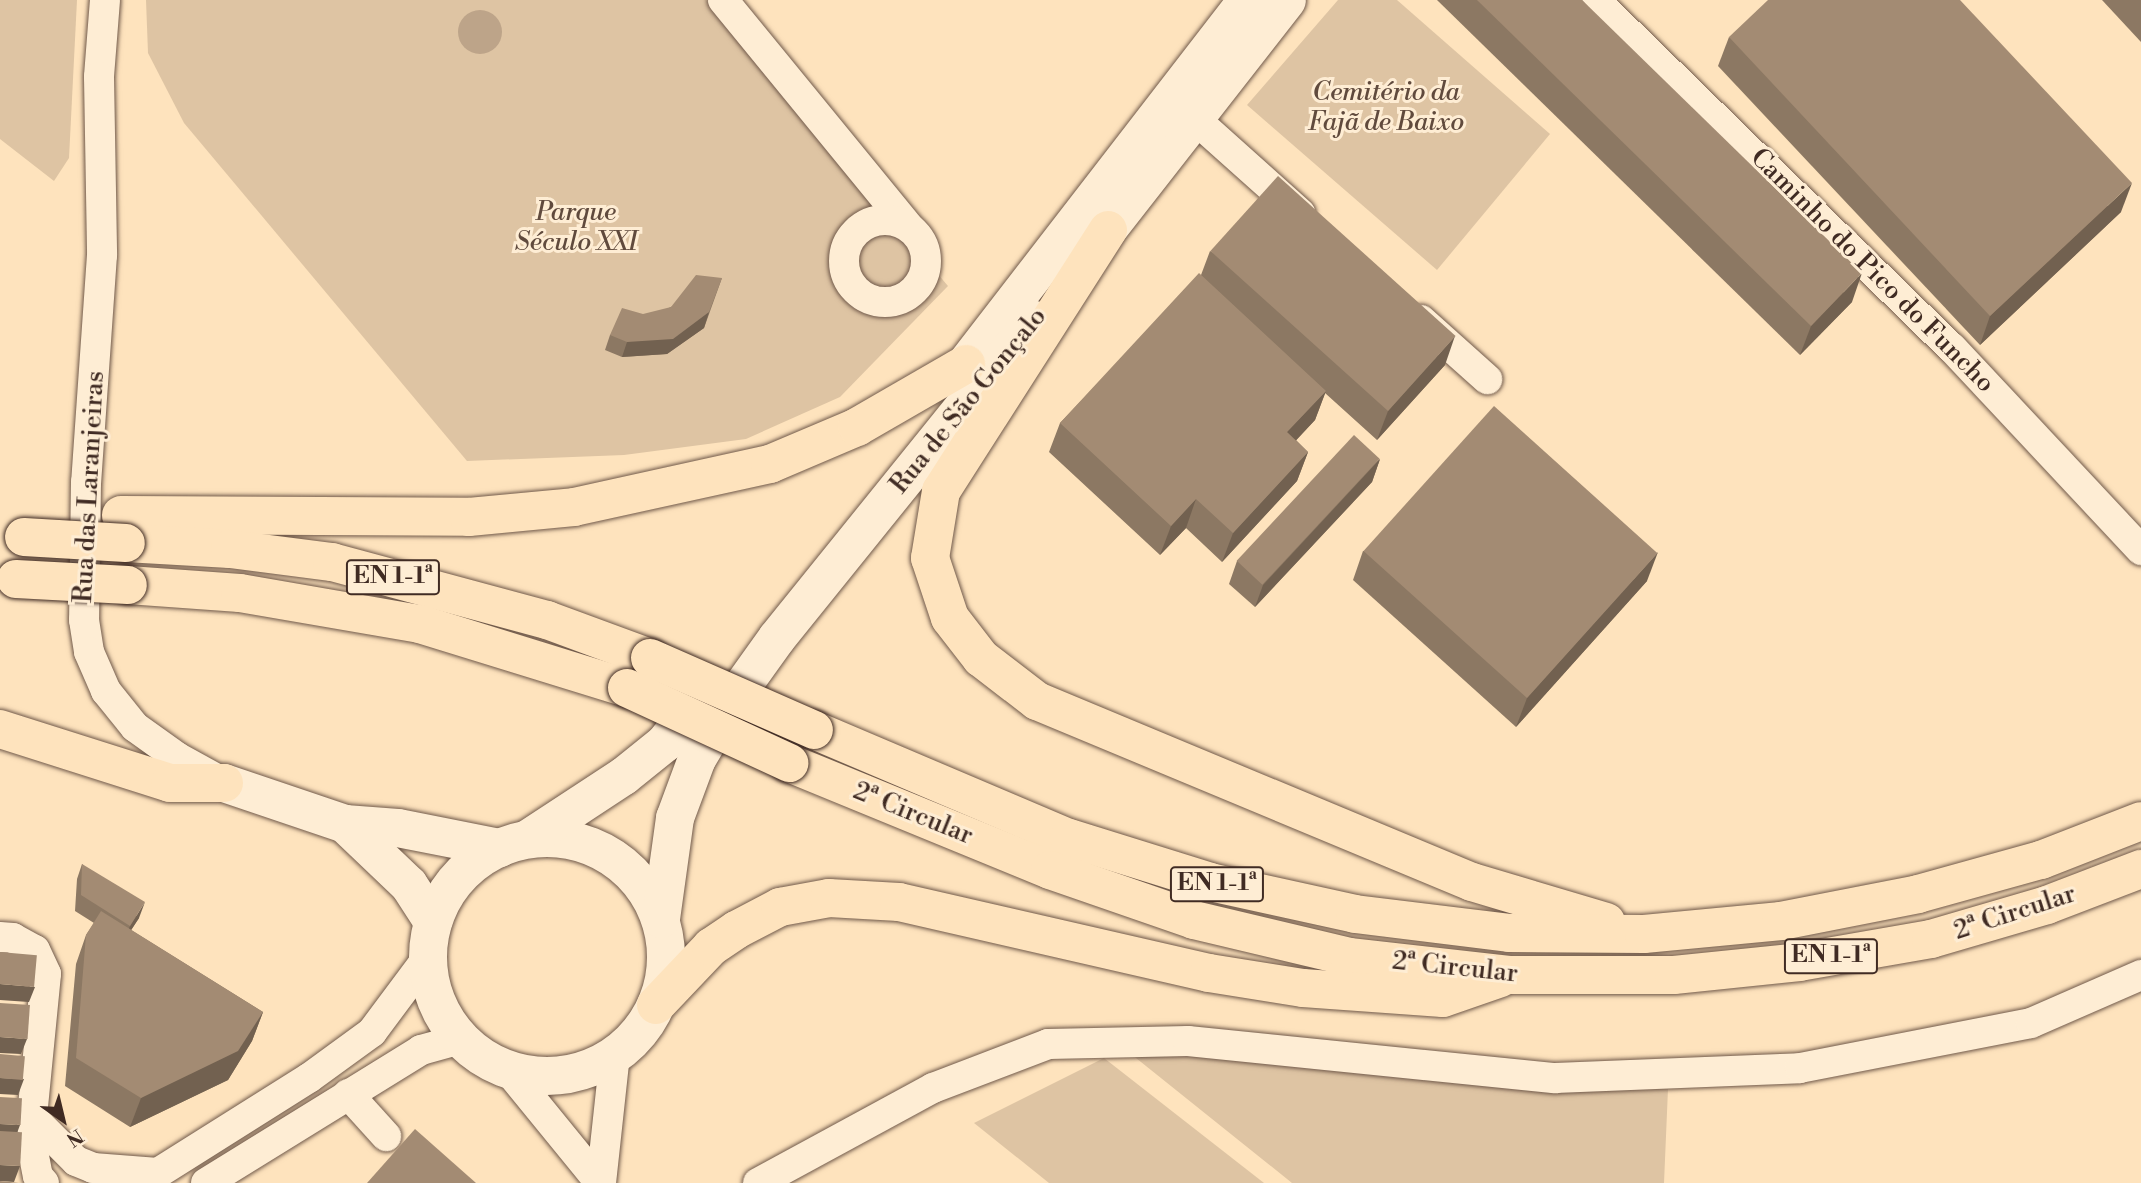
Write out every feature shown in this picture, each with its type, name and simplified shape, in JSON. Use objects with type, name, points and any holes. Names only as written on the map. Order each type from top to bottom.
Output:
[{"type":"highway","points":[[1108,230],[941,491],[930,558],[950,618],[981,657],[1037,701],[1472,883],[1644,934]]},
{"type":"highway","points":[[124,529],[469,517],[574,507],[770,464],[857,427],[966,364]]},
{"type":"highway","name":"EN 1-1ª","points":[[12,536],[124,529],[230,549],[331,562],[547,620],[638,673]]},
{"type":"highway","name":"EN 1-1ª","points":[[8,579],[240,593],[420,624],[638,673]]},
{"type":"highway","name":"2ª Circular","points":[[638,673],[814,730],[1069,838],[1210,882],[1381,918],[1509,933],[1644,934],[1782,921],[1918,894],[2041,860],[2141,821]]},
{"type":"highway","name":"2ª Circular","points":[[638,673],[789,763],[1050,870],[1194,920],[1349,957],[1509,975],[1674,975],[1799,962],[1931,940],[2047,905],[2141,869]]},
{"type":"highway","points":[[0,729],[170,783],[224,783]]},
{"type":"highway","points":[[656,1005],[710,947],[736,930],[780,907],[829,898],[899,902],[1209,973],[1303,988],[1443,998],[1509,975]]},
{"type":"main road","name":"Rua de São Gonçalo","points":[[514,844],[624,776],[665,743],[966,364],[1247,0]]},
{"type":"main road","name":"Rua de São Gonçalo","points":[[661,919],[675,818],[697,759],[777,638],[1196,120],[1287,0]]},
{"type":"main road","name":"Rua das Laranjeiras","points":[[224,783],[345,824],[398,828],[514,844]]},
{"type":"main road","name":"Rua das Laranjeiras","points":[[345,824],[409,885],[431,940]]},
{"type":"main road","points":[[573,842],[594,848],[623,865],[645,889],[661,919],[666,948],[665,977],[656,1005],[639,1033],[615,1055],[563,1075],[508,1070],[461,1039],[443,1015],[432,987],[431,940],[448,891],[471,866],[514,844],[573,842]]},
{"type":"street","name":"Rua das Laranjeiras","points":[[105,0],[99,77],[102,255],[86,482],[84,620],[89,652],[106,691],[135,727],[177,757],[224,783]]},
{"type":"street","points":[[723,0],[908,226],[925,252],[924,274],[907,296],[883,303],[862,296],[845,274],[844,256],[861,227],[860,170]]},
{"type":"street","name":"Caminho do Pico do Funcho","points":[[1595,0],[1952,348],[2141,550]]},
{"type":"street","points":[[1196,120],[1321,232]]},
{"type":"street","points":[[861,227],[880,220],[908,226]]},
{"type":"street","points":[[1404,305],[1487,379]]},
{"type":"street","points":[[7,938],[35,950],[46,974],[32,1117],[37,1176],[44,1183]]},
{"type":"street","points":[[32,1117],[76,1161],[93,1168],[152,1178],[372,1032],[431,940]]},
{"type":"street","points":[[758,1183],[933,1088],[1048,1044],[1188,1041],[1555,1078],[1800,1068],[2031,1023],[2141,975]]},
{"type":"street","points":[[206,1183],[421,1050],[461,1039]]},
{"type":"street","points":[[600,1183],[615,1055]]},
{"type":"street","points":[[508,1070],[600,1183]]},
{"type":"street","points":[[348,1094],[386,1136]]},
{"type":"green space","points":[[0,0],[77,0],[69,158],[54,181],[0,139]]},
{"type":"green space","name":"Parque Século XXI","points":[[146,0],[706,0],[948,286],[840,397],[746,439],[624,455],[467,461],[184,123],[148,53]]},
{"type":"green space","name":"Cemitério da Fajã de Baixo","points":[[1338,0],[1397,0],[1550,134],[1437,270],[1247,105]]},
{"type":"green space","points":[[1126,1050],[1442,1080],[1668,1089],[1664,1183],[1292,1183]]},
{"type":"green space","points":[[1104,1058],[1264,1183],[1049,1183],[974,1123]]},
{"type":"shaded area","points":[[480,10],[495,17],[502,32],[495,47],[480,54],[465,47],[458,32],[465,17]]},
{"type":"building","points":[[1477,0],[1582,0],[1862,273],[1811,326]]},
{"type":"building","points":[[1768,0],[1960,0],[2132,183],[1990,316],[1729,37]]},
{"type":"building","points":[[1278,176],[1456,336],[1388,411],[1210,251]]},
{"type":"building","points":[[1199,273],[1326,391],[1287,432],[1308,452],[1233,533],[1196,499],[1171,526],[1060,423]]},
{"type":"building","points":[[696,275],[722,278],[709,312],[673,339],[627,342],[610,335],[622,308],[643,314],[671,307]]},
{"type":"building","points":[[1494,406],[1657,553],[1527,698],[1364,551]]},
{"type":"building","points":[[1354,435],[1380,459],[1262,585],[1237,561]]},
{"type":"building","points":[[82,864],[145,902],[130,926],[81,895]]},
{"type":"building","points":[[101,911],[263,1012],[238,1051],[141,1098],[76,1058],[86,935]]},
{"type":"building","points":[[0,952],[37,955],[34,987],[0,984]]},
{"type":"building","points":[[0,1003],[30,1005],[28,1039],[0,1037]]},
{"type":"building","points":[[0,1054],[25,1056],[23,1080],[0,1078]]},
{"type":"building","points":[[0,1097],[22,1098],[21,1125],[0,1124]]},
{"type":"building","points":[[415,1129],[476,1183],[367,1183]]},
{"type":"building","points":[[0,1131],[22,1132],[20,1166],[0,1165]]}]
